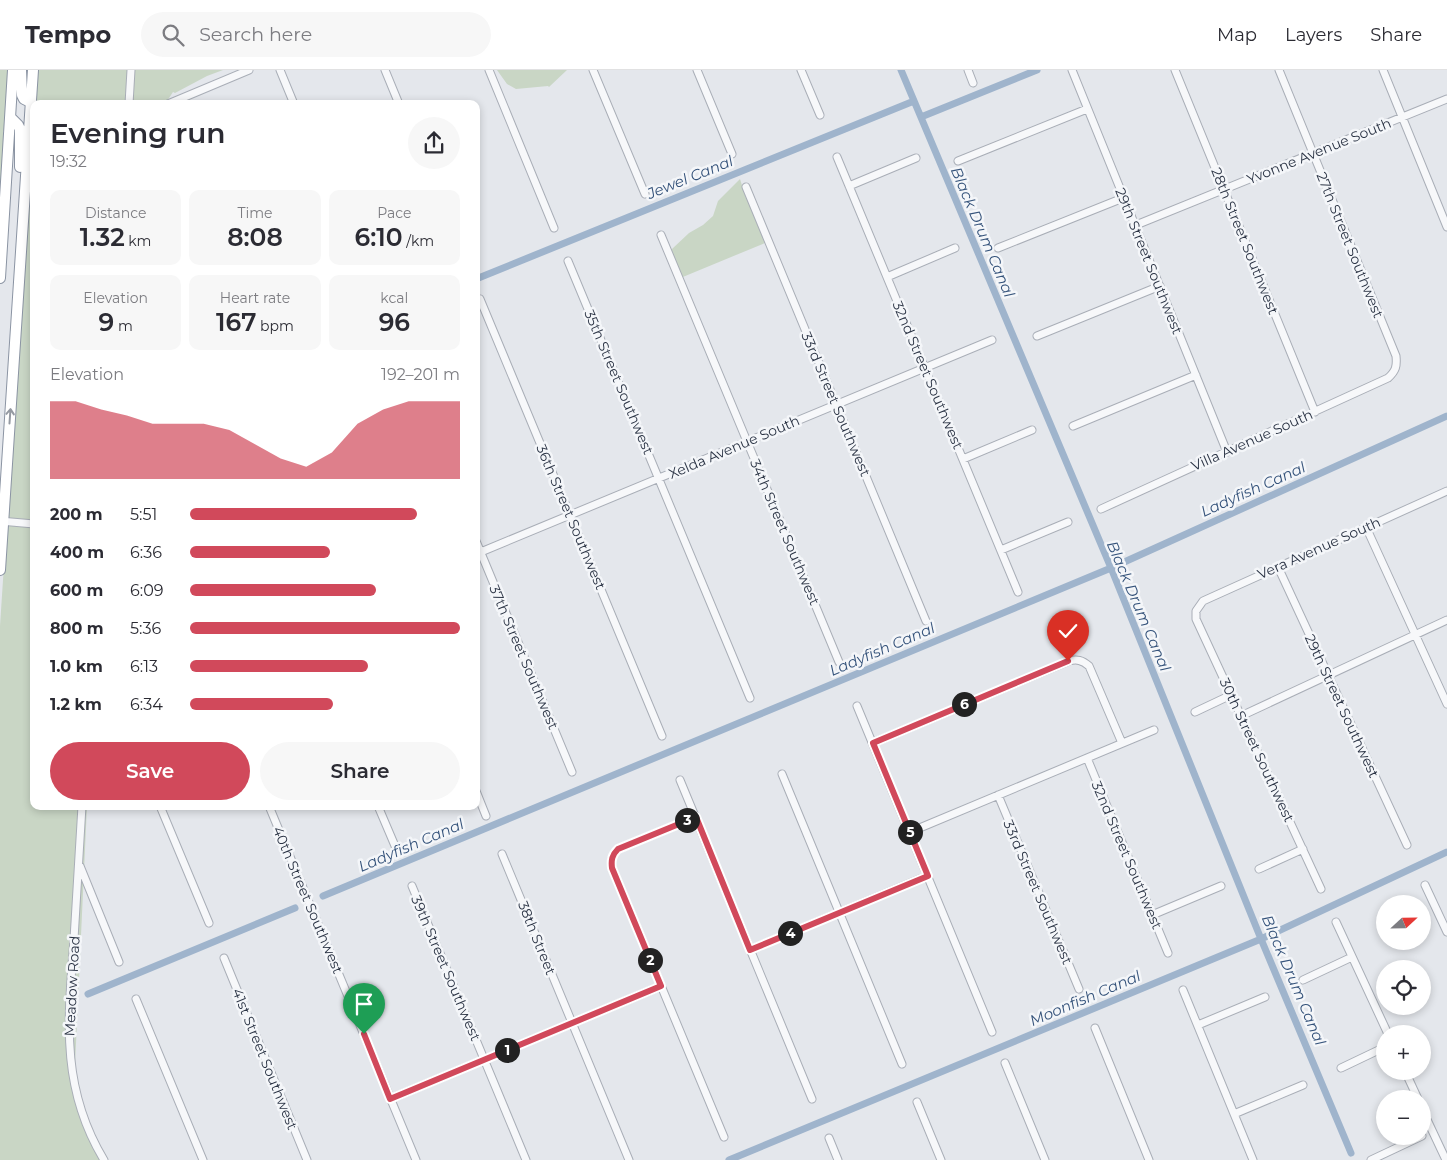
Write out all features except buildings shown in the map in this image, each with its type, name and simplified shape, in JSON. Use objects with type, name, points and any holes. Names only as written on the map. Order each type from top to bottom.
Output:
[{"type":"highway","points":[[0,278],[13,70]]},
{"type":"highway","points":[[0,570],[30,102],[24,99],[22,95],[22,70]]},
{"type":"highway","points":[[30,100],[33,70]]},
{"type":"highway","points":[[10,117],[18,125],[20,136],[20,169],[15,233],[21,249]]},
{"type":"street","points":[[129,100],[131,70]]},
{"type":"street","points":[[178,100],[249,70]]},
{"type":"street","points":[[280,70],[292,100]]},
{"type":"street","points":[[385,70],[397,100]]},
{"type":"street","points":[[489,70],[554,228]]},
{"type":"street","points":[[593,70],[645,194]]},
{"type":"street","points":[[697,70],[732,154]]},
{"type":"street","points":[[801,70],[820,114]]},
{"type":"street","points":[[968,70],[973,83]]},
{"type":"street","name":"29th Street Southwest","points":[[1072,70],[1227,452]]},
{"type":"street","name":"28th Street Southwest","points":[[1176,70],[1315,412]]},
{"type":"street","name":"27th Street Southwest","points":[[1279,70],[1396,356],[1397,365]]},
{"type":"street","points":[[1383,70],[1447,226]]},
{"type":"street","points":[[187,96],[188,100]]},
{"type":"street","name":"Yvonne Avenue South","points":[[1136,226],[1447,99]]},
{"type":"street","points":[[958,161],[1087,109]]},
{"type":"street","name":"32nd Street Southwest","points":[[837,157],[1018,592]]},
{"type":"street","points":[[849,186],[916,158]]},
{"type":"street","name":"33rd Street Southwest","points":[[746,187],[926,622]]},
{"type":"street","points":[[998,248],[1124,198]]},
{"type":"street","name":"34th Street Southwest","points":[[661,235],[839,662]]},
{"type":"street","points":[[887,277],[955,248]]},
{"type":"street","name":"35th Street Southwest","points":[[568,261],[750,698]]},
{"type":"street","points":[[1037,336],[1160,286]]},
{"type":"street","name":"36th Street Southwest","points":[[480,299],[662,736]]},
{"type":"street","name":"Xelda Avenue South","points":[[480,553],[992,340]]},
{"type":"street","name":"Villa Avenue South","points":[[1101,509],[1388,378],[1394,373],[1397,365]]},
{"type":"street","points":[[1073,426],[1196,375]]},
{"type":"street","points":[[963,459],[1032,430]]},
{"type":"street","name":"Vera Avenue South","points":[[1196,611],[1203,601],[1447,491]]},
{"type":"street","points":[[2,521],[30,524]]},
{"type":"street","points":[[1001,550],[1068,522]]},
{"type":"street","points":[[1366,527],[1447,704]]},
{"type":"street","name":"37th Street Southwest","points":[[480,555],[572,772]]},
{"type":"street","name":"29th Street Southwest","points":[[1278,567],[1407,845]]},
{"type":"street","name":"30th Street Southwest","points":[[1196,611],[1196,619],[1321,889]]},
{"type":"street","points":[[1241,716],[1447,620]]},
{"type":"street","points":[[873,743],[1068,661],[1077,659],[1083,661],[1088,666],[1122,744]]},
{"type":"street","points":[[1195,712],[1231,695]]},
{"type":"street","points":[[857,706],[992,1032]]},
{"type":"street","points":[[910,832],[1154,730]]},
{"type":"street","name":"32nd Street Southwest","points":[[1087,758],[1168,953]]},
{"type":"street","points":[[782,774],[902,1064]]},
{"type":"street","points":[[680,780],[812,1099]]},
{"type":"street","name":"33rd Street Southwest","points":[[998,795],[1079,989]]},
{"type":"street","points":[[480,801],[486,816]]},
{"type":"street","name":"Meadow Road","points":[[82,810],[69,1010],[69,1049],[75,1088],[84,1117],[104,1160]]},
{"type":"street","points":[[162,810],[209,923]]},
{"type":"street","name":"40th Street Southwest","points":[[271,810],[416,1160]]},
{"type":"street","points":[[380,810],[398,852]]},
{"type":"street","points":[[696,817],[618,849],[613,854],[611,861],[612,868],[724,1137]]},
{"type":"street","points":[[1259,869],[1303,850]]},
{"type":"street","name":"38th Street","points":[[502,854],[629,1160]]},
{"type":"street","points":[[79,863],[119,962]]},
{"type":"street","points":[[750,950],[928,876]]},
{"type":"street","name":"39th Street Southwest","points":[[412,886],[526,1160]]},
{"type":"street","points":[[1152,915],[1221,886]]},
{"type":"street","points":[[1425,886],[1447,932]]},
{"type":"street","points":[[1336,922],[1384,1025]]},
{"type":"street","points":[[1304,980],[1352,957]]},
{"type":"street","name":"41st Street Southwest","points":[[224,958],[307,1160]]},
{"type":"street","points":[[390,1099],[661,986]]},
{"type":"street","points":[[1183,990],[1254,1160]]},
{"type":"street","points":[[1198,1025],[1265,997]]},
{"type":"street","points":[[136,999],[203,1160]]},
{"type":"street","points":[[1094,1028],[1149,1160]]},
{"type":"street","points":[[1341,1068],[1376,1052]]},
{"type":"street","points":[[1005,1063],[1045,1160]]},
{"type":"street","points":[[1234,1114],[1303,1085]]},
{"type":"street","points":[[917,1102],[942,1160]]},
{"type":"street","points":[[1431,1127],[1446,1158]]},
{"type":"street","points":[[829,1138],[838,1160]]},
{"type":"street","points":[[1371,1160],[1403,1145]]},
{"type":"green space","points":[[0,70],[9,70],[5,117],[6,130],[3,131],[5,146],[0,219]]},
{"type":"green space","points":[[37,70],[223,70],[207,76],[175,93],[173,92],[168,100],[34,100]]},
{"type":"green space","points":[[497,70],[567,70],[549,87],[516,89],[507,84]]},
{"type":"green space","points":[[30,166],[30,810],[87,810],[75,1065],[78,1095],[104,1160],[0,1160],[0,626]]},
{"type":"green space","points":[[740,179],[746,198],[758,215],[765,243],[678,279],[673,269],[672,249],[689,233],[703,225],[713,216],[718,201]]},
{"type":"waterway","name":"Black Drum Canal","points":[[901,70],[1111,568],[1261,939],[1351,1153]]},
{"type":"waterway","name":"Jewel Canal","points":[[921,117],[1037,70]]},
{"type":"waterway","name":"Jewel Canal","points":[[480,277],[914,101]]},
{"type":"waterway","name":"Ladyfish Canal","points":[[323,896],[1111,568],[1447,416]]},
{"type":"waterway","name":"Moonfish Canal","points":[[729,1160],[1261,939],[1447,852]]},
{"type":"waterway","name":"Ladyfish Canal","points":[[88,994],[295,908]]},
{"type":"route","points":[[364,1034],[390,1099],[661,986],[612,868],[611,861],[613,854],[618,849],[696,817],[750,950],[928,876],[873,743],[1068,661]]}]
